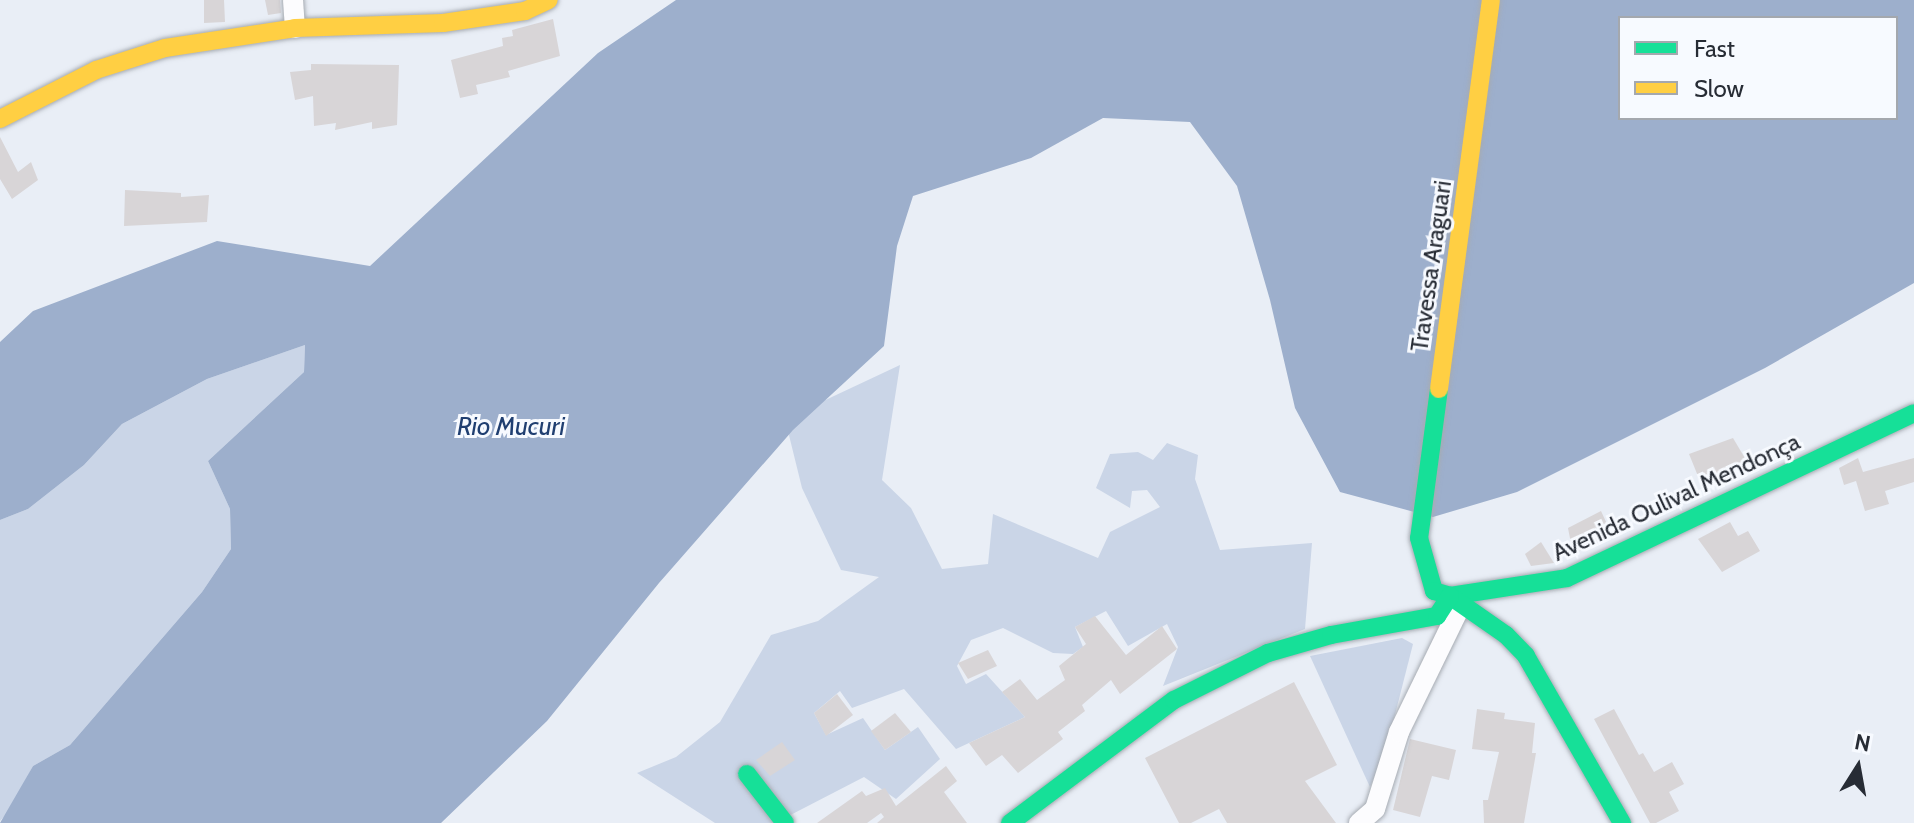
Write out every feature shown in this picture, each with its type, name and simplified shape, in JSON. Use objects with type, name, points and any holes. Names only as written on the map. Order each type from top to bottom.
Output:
[{"type":"street","points":[[293,0],[295,28]]},
{"type":"street","points":[[0,119],[110,65],[165,48],[295,28],[443,23],[525,11],[549,0]]},
{"type":"street","name":"Travessa Araguari","points":[[1456,601],[1434,591],[1419,538],[1491,0]]},
{"type":"street","name":"Avenida Oulival Mendonça","points":[[1010,823],[1174,700],[1268,653],[1331,635],[1437,616],[1456,601],[1567,578],[1914,413]]},
{"type":"street","points":[[1370,818],[1399,732],[1456,601],[1506,635],[1526,656],[1622,823]]},
{"type":"street","points":[[747,774],[785,823]]},
{"type":"shaded area","points":[[305,345],[304,372],[208,461],[230,509],[231,549],[202,592],[70,745],[33,766],[9,811],[0,821],[0,520],[28,509],[84,465],[122,424],[207,379]]},
{"type":"shaded area","points":[[900,365],[882,480],[911,508],[942,569],[988,564],[993,514],[1098,558],[1110,532],[1160,507],[1147,490],[1132,491],[1130,508],[1096,488],[1110,454],[1138,452],[1153,460],[1167,443],[1198,455],[1195,479],[1220,550],[1312,543],[1305,629],[1163,686],[1178,647],[1167,624],[1128,646],[1106,611],[1075,627],[1083,647],[1073,654],[1053,653],[1003,628],[971,640],[957,666],[966,684],[986,674],[1025,717],[956,749],[904,689],[852,708],[840,691],[814,713],[826,735],[863,718],[885,750],[918,727],[940,759],[896,799],[864,777],[775,823],[715,823],[637,773],[676,757],[720,722],[771,635],[818,621],[879,577],[841,570],[802,488],[785,419]]},
{"type":"shaded area","points":[[1402,638],[1413,644],[1387,746],[1370,787],[1310,656]]},
{"type":"water","name":"Rio Mucuri","points":[[676,0],[1914,0],[1914,283],[1765,368],[1517,492],[1433,517],[1340,492],[1295,408],[1270,300],[1237,186],[1190,122],[1103,118],[1031,158],[913,196],[897,246],[884,346],[793,430],[659,583],[547,721],[441,823],[0,823],[33,766],[70,745],[202,592],[231,549],[230,509],[208,461],[304,372],[305,345],[207,379],[122,424],[84,465],[28,509],[0,520],[0,342],[33,311],[217,241],[370,266],[598,53]]},
{"type":"building","points":[[204,0],[224,0],[225,22],[204,23]]},
{"type":"building","points":[[265,0],[280,0],[281,13],[268,15]]},
{"type":"building","points":[[553,19],[560,56],[508,71],[510,77],[476,85],[478,94],[460,98],[451,60],[503,46],[502,38],[513,36],[512,30]]},
{"type":"building","points":[[311,64],[399,65],[397,125],[372,129],[372,122],[335,130],[336,123],[314,126],[313,96],[295,100],[290,72],[311,70]]},
{"type":"building","points":[[0,137],[18,172],[31,162],[38,180],[12,199],[0,179]]},
{"type":"building","points":[[125,190],[181,193],[181,197],[209,195],[207,222],[124,226]]},
{"type":"building","points":[[1733,438],[1749,465],[1702,486],[1689,454]]},
{"type":"building","points":[[1858,458],[1863,472],[1914,458],[1914,482],[1885,491],[1889,504],[1865,511],[1856,481],[1844,485],[1839,468]]},
{"type":"building","points":[[1601,511],[1613,537],[1573,554],[1568,528]]},
{"type":"building","points":[[1730,522],[1738,536],[1748,531],[1760,551],[1722,572],[1698,539]]},
{"type":"building","points":[[1541,542],[1554,563],[1531,566],[1525,554]]},
{"type":"building","points":[[1095,616],[1126,655],[1162,626],[1177,649],[1120,694],[1111,680],[1082,705],[1085,711],[1058,732],[1063,739],[1018,773],[1002,755],[986,766],[969,743],[1025,717],[1002,692],[1020,679],[1037,700],[1065,680],[1059,666],[1086,644],[1075,627]]},
{"type":"building","points":[[988,650],[997,666],[968,679],[958,663]]},
{"type":"building","points":[[1294,682],[1337,765],[1305,781],[1336,823],[1227,823],[1219,809],[1191,823],[1179,823],[1145,758]]},
{"type":"building","points":[[837,694],[853,715],[826,736],[814,713]]},
{"type":"building","points":[[1477,709],[1505,713],[1504,719],[1535,723],[1532,753],[1536,753],[1524,823],[1484,823],[1483,800],[1488,800],[1499,752],[1472,749]]},
{"type":"building","points":[[1614,709],[1639,755],[1643,753],[1654,772],[1672,762],[1684,784],[1669,792],[1679,811],[1656,823],[1650,823],[1594,719]]},
{"type":"building","points":[[895,713],[911,732],[885,750],[871,731]]},
{"type":"building","points":[[1410,739],[1456,750],[1449,780],[1432,776],[1420,817],[1393,810]]},
{"type":"building","points":[[782,742],[795,760],[770,776],[756,760]]},
{"type":"building","points":[[946,766],[957,781],[944,792],[967,823],[877,823],[884,817],[881,813],[867,823],[817,823],[862,791],[866,796],[885,788],[896,806]]},
{"type":"traffic: fast","points":[[1439,389],[1419,538],[1434,591],[1450,596],[1567,578],[1914,413]]},
{"type":"traffic: fast","points":[[1450,596],[1506,635],[1526,656],[1622,823]]},
{"type":"traffic: fast","points":[[1010,823],[1174,700],[1268,653],[1331,635],[1437,616],[1450,596]]},
{"type":"traffic: fast","points":[[747,774],[785,823]]},
{"type":"traffic: slow","points":[[0,119],[96,70],[165,48],[295,28],[443,23],[525,11],[549,0]]},
{"type":"traffic: slow","points":[[1439,389],[1491,0]]}]
